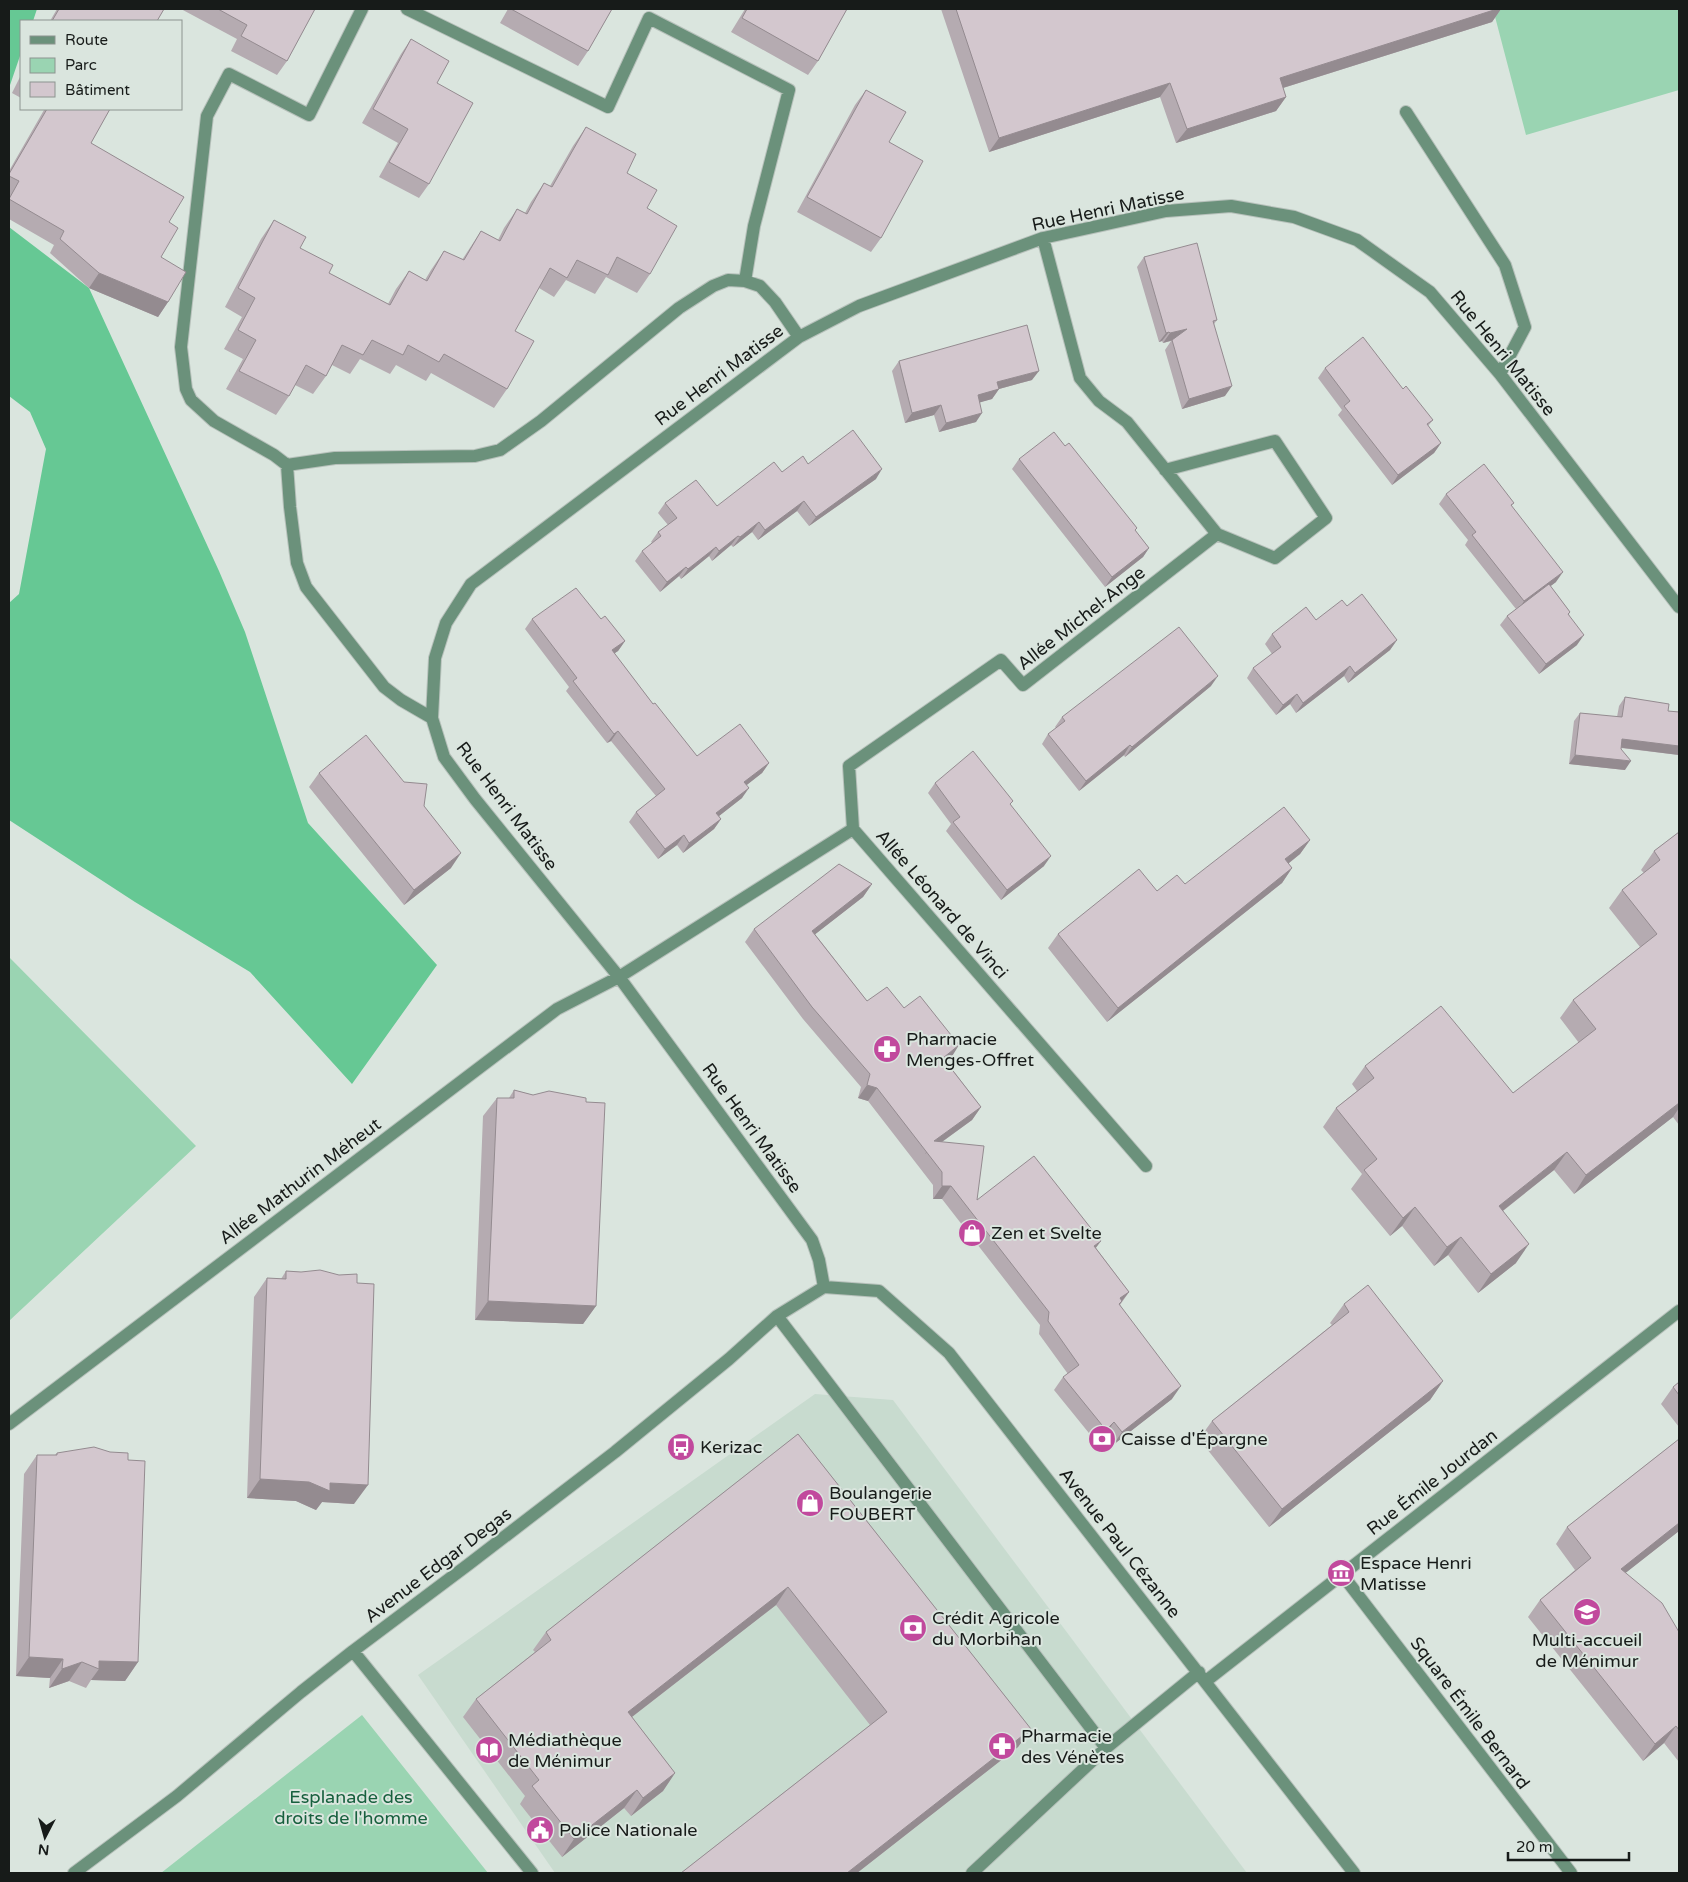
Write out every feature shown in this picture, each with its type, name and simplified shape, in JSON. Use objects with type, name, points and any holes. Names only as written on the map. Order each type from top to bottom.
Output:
[{"type":"street","points":[[362,9],[309,115],[229,74],[207,116],[181,347],[186,388],[191,400],[214,421],[274,455],[287,465],[336,458],[475,456],[500,450],[540,421],[679,308],[713,286],[728,280],[745,281],[760,286],[775,302],[800,337]]},
{"type":"street","points":[[408,9],[608,107],[649,18],[789,90],[754,226],[745,281]]},
{"type":"street","points":[[1406,112],[1505,265],[1525,327],[1500,374]]},
{"type":"street","name":"Rue Henri Matisse","points":[[824,1287],[819,1260],[812,1240],[619,977],[444,758],[432,718],[435,658],[446,623],[471,584],[800,337],[859,306],[1043,238],[1166,211],[1231,206],[1294,217],[1357,240],[1430,292],[1500,374],[1679,607]]},
{"type":"street","points":[[1043,238],[1080,378],[1099,401],[1127,422],[1217,534],[1275,558],[1326,518],[1274,441],[1166,470]]},
{"type":"street","points":[[287,465],[297,563],[306,587],[384,687],[432,718]]},
{"type":"street","name":"Allée Michel-Ange","points":[[853,829],[849,766],[1001,660],[1023,685],[1217,534]]},
{"type":"street","name":"Allée Léonard de Vinci","points":[[619,977],[853,829],[1146,1166]]},
{"type":"street","name":"Allée Mathurin Méheut","points":[[9,1424],[557,1009],[619,977]]},
{"type":"street","name":"Avenue Edgar Degas","points":[[74,1873],[177,1796],[353,1651],[615,1452],[729,1359],[777,1316],[824,1287]]},
{"type":"street","name":"Avenue Paul Cézanne","points":[[824,1287],[879,1291],[949,1353],[1354,1873]]},
{"type":"street","name":"Rue Émile Jourdan","points":[[972,1873],[1106,1748],[1341,1573],[1679,1311]]},
{"type":"street","points":[[777,1316],[1106,1748]]},
{"type":"street","name":"Square Émile Bernard","points":[[1341,1573],[1571,1873]]},
{"type":"street","points":[[353,1651],[532,1873]]},
{"type":"shaded area","points":[[815,1394],[893,1400],[1247,1873],[555,1873],[418,1675]]},
{"type":"green space","points":[[9,9],[37,9],[33,20],[20,20],[20,56],[9,88]]},
{"type":"green space","points":[[1493,9],[1679,9],[1679,90],[1526,135]]},
{"type":"green space","points":[[9,227],[89,288],[219,571],[245,632],[308,823],[437,965],[352,1084],[250,972],[135,902],[9,820],[9,603],[19,594],[46,449],[30,412],[9,396]]},
{"type":"green space","points":[[9,957],[196,1146],[9,1321]]},
{"type":"green space","name":"Esplanade des droits de l'homme","points":[[362,1715],[488,1873],[161,1873]]},
{"type":"building","points":[[59,9],[164,9],[158,20],[53,20]]},
{"type":"building","points":[[218,9],[315,9],[287,61],[241,36],[247,25]]},
{"type":"building","points":[[511,9],[612,9],[588,51]]},
{"type":"building","points":[[747,9],[847,9],[818,61],[742,18]]},
{"type":"building","points":[[956,9],[1497,9],[1280,78],[1286,97],[1187,129],[1170,83],[999,138]]},
{"type":"building","points":[[411,39],[449,61],[437,83],[473,103],[429,184],[389,162],[408,129],[373,109]]},
{"type":"building","points":[[866,90],[906,112],[889,142],[923,161],[881,238],[807,197]]},
{"type":"building","points":[[46,110],[109,110],[91,143],[184,197],[169,222],[178,228],[161,257],[186,272],[168,302],[99,273],[60,239],[64,231],[9,199],[19,181],[9,176]]},
{"type":"building","points":[[586,127],[636,154],[627,173],[657,190],[647,208],[677,226],[650,274],[617,257],[608,275],[577,260],[567,278],[550,268],[515,331],[534,341],[507,389],[444,354],[439,362],[408,345],[403,355],[372,340],[363,355],[342,345],[326,376],[306,365],[289,396],[239,371],[256,340],[238,330],[255,298],[238,288],[274,220],[306,237],[300,248],[333,265],[329,273],[390,305],[409,271],[427,281],[444,251],[464,260],[481,231],[500,241],[517,209],[527,214],[544,183],[552,187]]},
{"type":"building","points":[[1197,243],[1217,320],[1213,321],[1232,386],[1189,399],[1172,340],[1187,329],[1166,333],[1144,257]]},
{"type":"building","points":[[1027,325],[1039,371],[997,382],[999,389],[978,395],[982,413],[946,423],[941,405],[912,413],[899,361]]},
{"type":"building","points":[[1363,337],[1403,389],[1406,386],[1433,420],[1427,424],[1441,443],[1398,475],[1344,406],[1350,401],[1325,368]]},
{"type":"building","points":[[853,430],[882,469],[816,517],[804,501],[765,530],[759,522],[719,551],[716,547],[688,569],[686,567],[667,582],[642,551],[661,536],[658,532],[677,518],[665,503],[696,480],[717,506],[774,462],[782,472],[803,456],[808,464]]},
{"type":"building","points":[[1054,432],[1065,446],[1069,443],[1137,528],[1135,530],[1149,548],[1112,577],[1019,459]]},
{"type":"building","points":[[1484,464],[1514,503],[1511,505],[1563,572],[1524,601],[1472,535],[1476,532],[1446,494]]},
{"type":"building","points":[[1549,584],[1584,635],[1546,664],[1507,616]]},
{"type":"building","points":[[576,588],[601,619],[605,616],[625,641],[612,650],[653,704],[655,703],[697,756],[740,724],[769,763],[744,782],[749,788],[716,813],[721,819],[689,843],[684,835],[665,849],[636,812],[665,789],[618,731],[614,734],[573,681],[577,678],[532,619]]},
{"type":"building","points":[[1362,594],[1397,640],[1355,673],[1350,666],[1303,703],[1297,694],[1283,705],[1253,668],[1281,647],[1272,634],[1306,607],[1316,620],[1342,600],[1347,606]]},
{"type":"building","points":[[1179,627],[1218,676],[1132,747],[1130,745],[1086,781],[1048,734],[1065,721],[1062,717]]},
{"type":"building","points":[[1625,697],[1669,704],[1668,711],[1679,712],[1679,746],[1622,739],[1621,749],[1631,761],[1575,755],[1580,713],[1622,717]]},
{"type":"building","points":[[366,735],[404,782],[427,784],[424,806],[461,853],[414,890],[319,773]]},
{"type":"building","points":[[973,751],[1013,801],[1010,804],[1051,856],[1007,890],[953,822],[960,817],[935,783]]},
{"type":"building","points":[[1284,807],[1310,840],[1285,859],[1292,868],[1118,1008],[1058,934],[1139,869],[1157,891],[1177,875],[1185,884]]},
{"type":"building","points":[[1679,832],[1679,1103],[1586,1175],[1567,1152],[1499,1206],[1529,1244],[1491,1274],[1461,1237],[1447,1247],[1415,1207],[1403,1218],[1364,1170],[1377,1159],[1336,1108],[1374,1078],[1365,1066],[1441,1006],[1513,1093],[1596,1029],[1573,1000],[1657,934],[1622,890],[1660,860],[1654,851]]},
{"type":"building","points":[[839,864],[872,884],[812,931],[867,1001],[887,987],[904,1008],[920,996],[959,1045],[943,1058],[981,1107],[934,1141],[984,1146],[977,1200],[1034,1156],[1101,1241],[1094,1246],[1129,1292],[1120,1298],[1122,1301],[1119,1304],[1181,1386],[1122,1432],[1114,1422],[1106,1430],[1063,1377],[1079,1365],[1048,1321],[1049,1312],[951,1186],[942,1186],[942,1172],[877,1088],[867,1085],[870,1074],[812,1007],[754,929]]},
{"type":"building","points":[[514,1090],[533,1095],[549,1091],[586,1098],[586,1102],[605,1103],[596,1306],[488,1301],[497,1098],[514,1098]]},
{"type":"building","points":[[320,1270],[339,1275],[357,1274],[357,1283],[374,1284],[368,1485],[330,1483],[330,1491],[309,1482],[260,1479],[267,1278],[286,1279],[286,1271]]},
{"type":"building","points":[[1368,1285],[1443,1381],[1282,1509],[1212,1421],[1349,1312],[1344,1304]]},
{"type":"building","points":[[1679,1382],[1679,1395],[1673,1387]]},
{"type":"building","points":[[798,1434],[1031,1729],[847,1873],[681,1873],[887,1712],[788,1587],[628,1712],[675,1773],[643,1798],[637,1790],[574,1839],[532,1786],[539,1780],[476,1699],[551,1640],[546,1632]]},
{"type":"building","name":"Multi-accueil de Ménimur","points":[[1679,1439],[1679,1523],[1621,1569],[1662,1603],[1679,1632],[1679,1730],[1676,1726],[1655,1744],[1540,1600],[1591,1558],[1567,1527]]},
{"type":"building","points":[[94,1447],[110,1452],[128,1453],[128,1460],[145,1461],[138,1662],[99,1661],[99,1669],[82,1662],[62,1669],[63,1659],[29,1657],[37,1455],[57,1455],[57,1453]]},
{"type":"place","name":"Pharmacie Menges-Offret","points":[[887,1049]]},
{"type":"place","name":"Zen et Svelte","points":[[972,1233]]},
{"type":"place","name":"Caisse d'Épargne","points":[[1102,1439]]},
{"type":"place","name":"Kerizac","points":[[681,1447]]},
{"type":"place","name":"Boulangerie FOUBERT","points":[[810,1503]]},
{"type":"place","name":"Espace Henri Matisse","points":[[1341,1573]]},
{"type":"place","name":"Multi-accueil de Ménimur","points":[[1587,1612]]},
{"type":"place","name":"Crédit Agricole du Morbihan","points":[[913,1628]]},
{"type":"place","name":"Pharmacie des Vénètes","points":[[1002,1746]]},
{"type":"place","name":"Médiathèque de Ménimur","points":[[489,1750]]},
{"type":"place","name":"Police Nationale","points":[[540,1830]]}]
